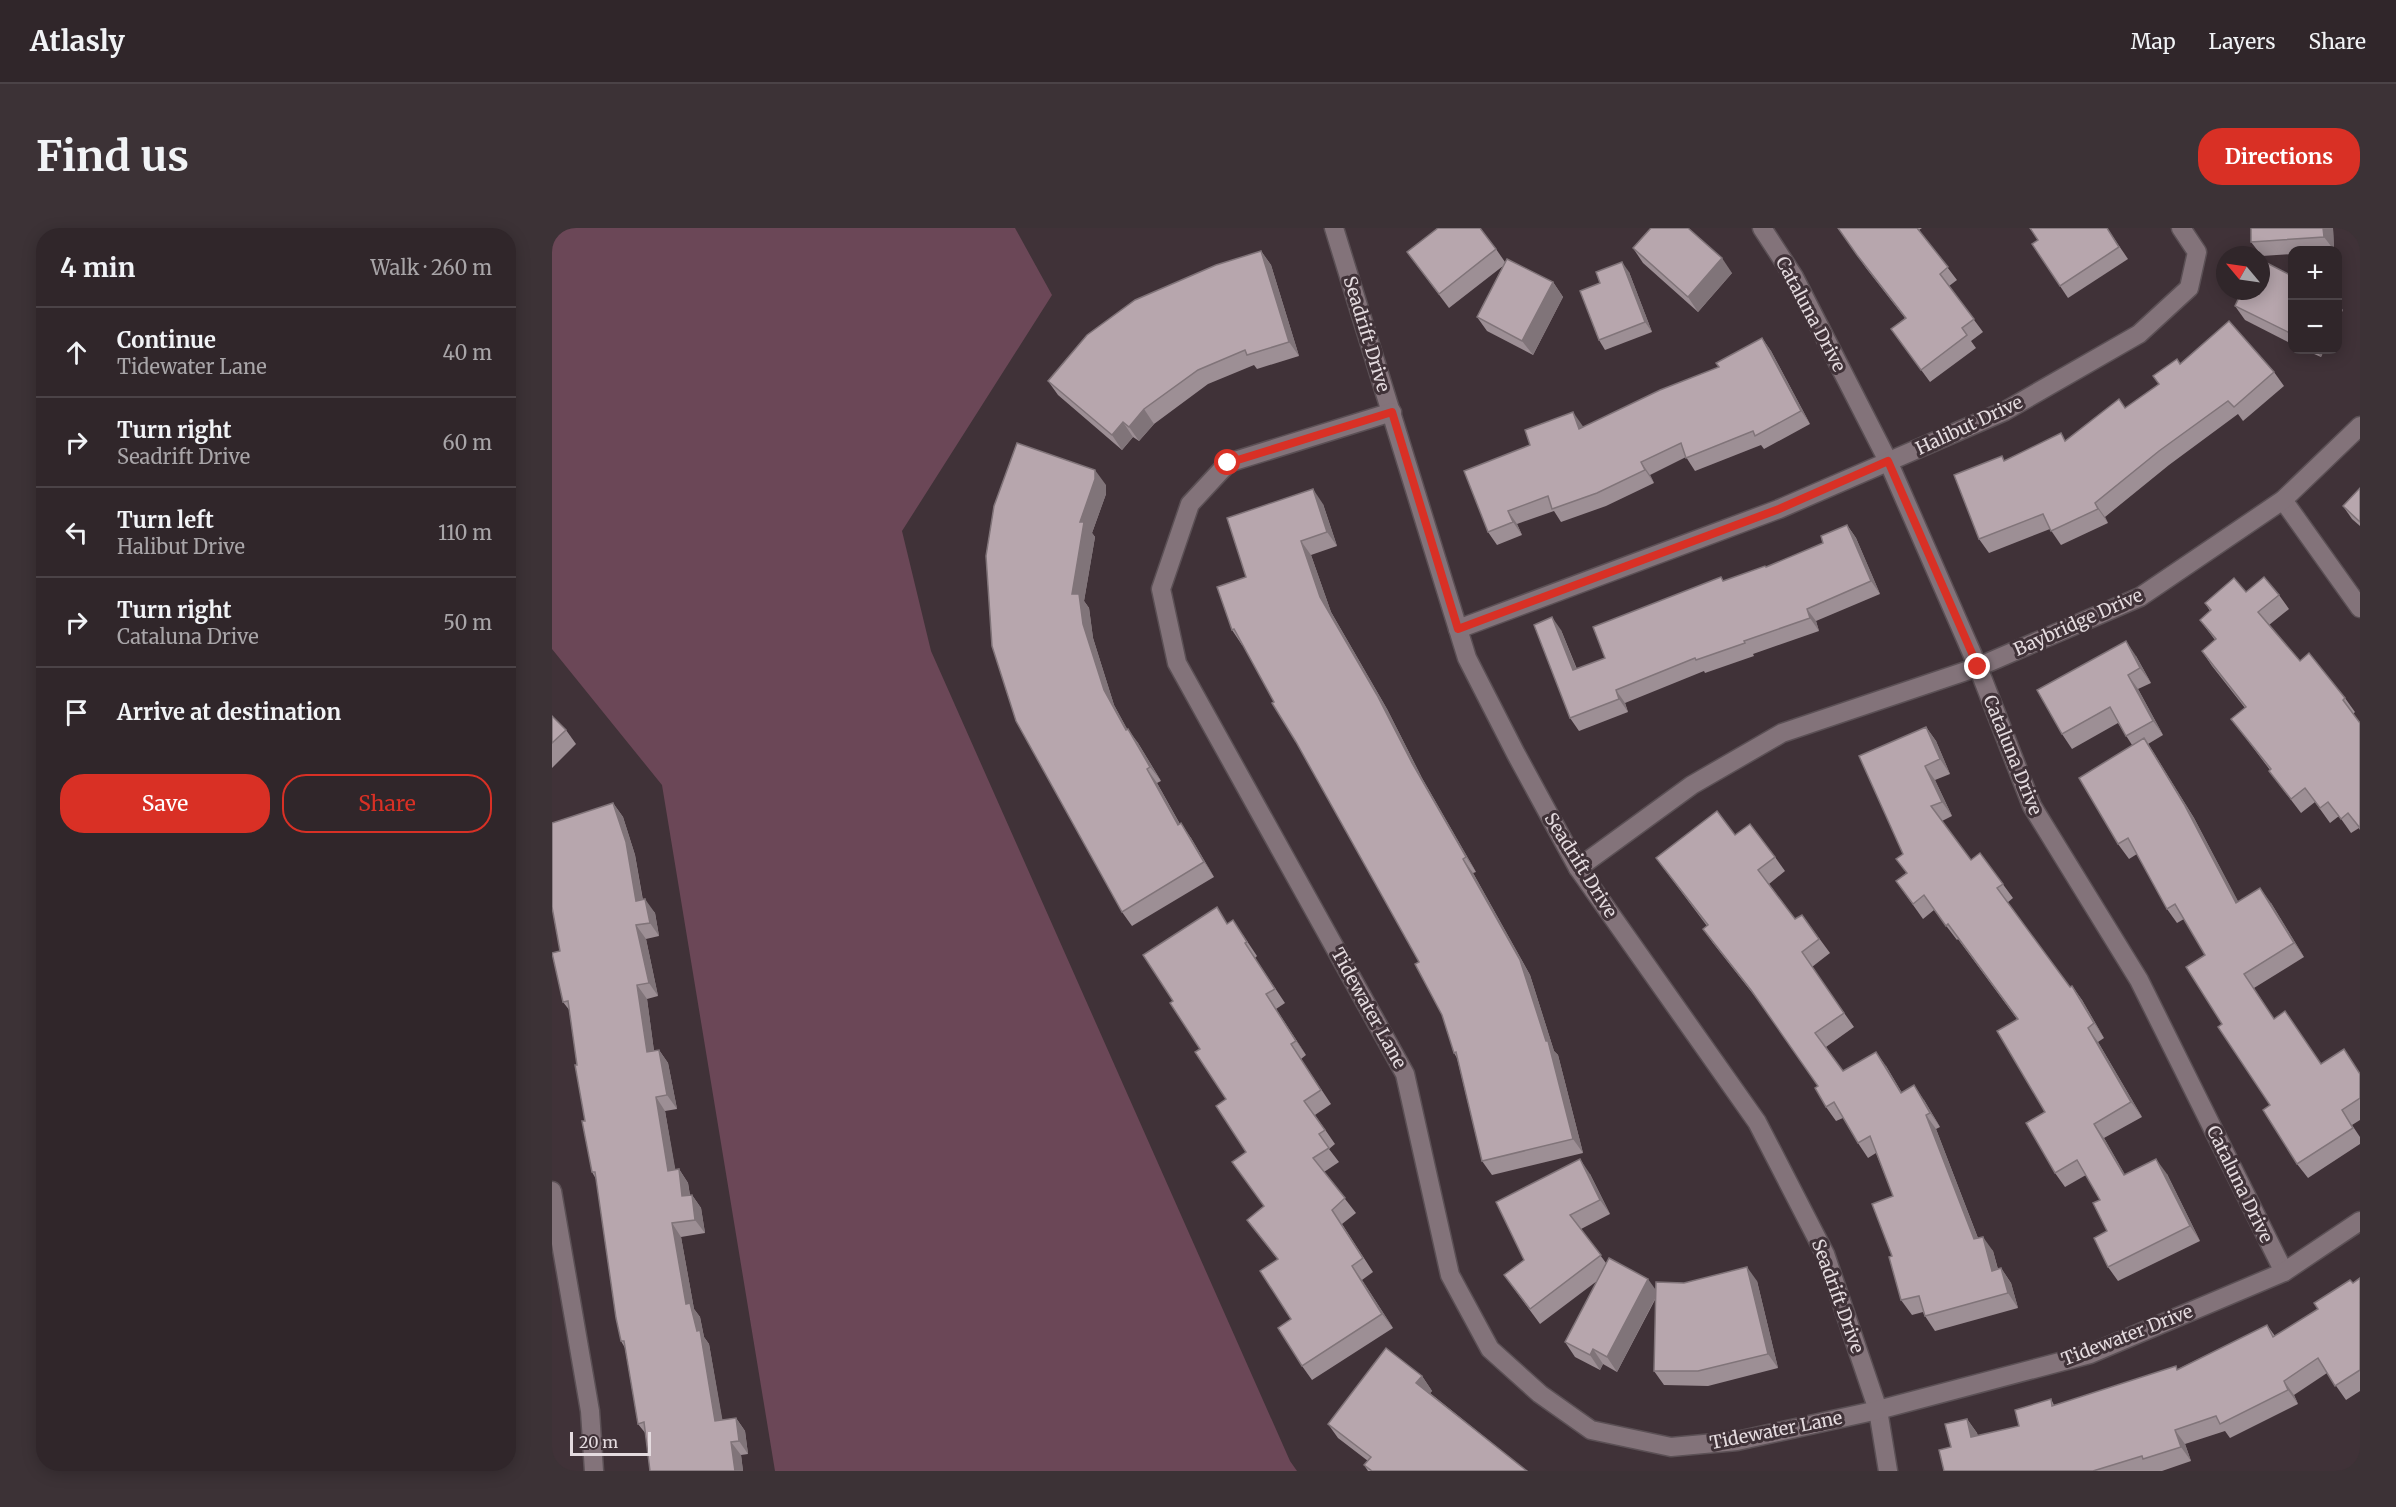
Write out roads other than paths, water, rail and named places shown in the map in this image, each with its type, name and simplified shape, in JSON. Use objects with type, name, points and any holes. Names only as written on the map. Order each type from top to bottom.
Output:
[{"type":"street","name":"Seadrift Drive","points":[[1334,228],[1458,629],[1472,667],[1578,868],[1757,1122],[1826,1254],[1878,1410],[1888,1471]]},
{"type":"street","name":"Cataluna Drive","points":[[1762,228],[1794,277],[1888,461],[1978,667],[2032,806],[2139,980],[2284,1272]]},
{"type":"street","name":"Halibut Drive","points":[[1458,629],[1779,509],[2005,411],[2139,334],[2189,288],[2197,252],[2181,228]]},
{"type":"street","name":"Tidewater Lane","points":[[1392,412],[1228,463],[1190,504],[1161,590],[1177,663],[1405,1074],[1450,1275],[1490,1349],[1540,1394],[1592,1430],[1671,1447],[1737,1441],[1878,1410]]},
{"type":"street","name":"Baybridge Drive","points":[[1578,868],[1692,785],[1782,733],[1978,667],[2140,597],[2283,500],[2360,426]]},
{"type":"street","points":[[2283,500],[2360,608]]},
{"type":"street","points":[[552,1191],[590,1411],[594,1471]]},
{"type":"street","name":"Tidewater Drive","points":[[1878,1410],[2090,1354],[2284,1272],[2360,1221]]}]
